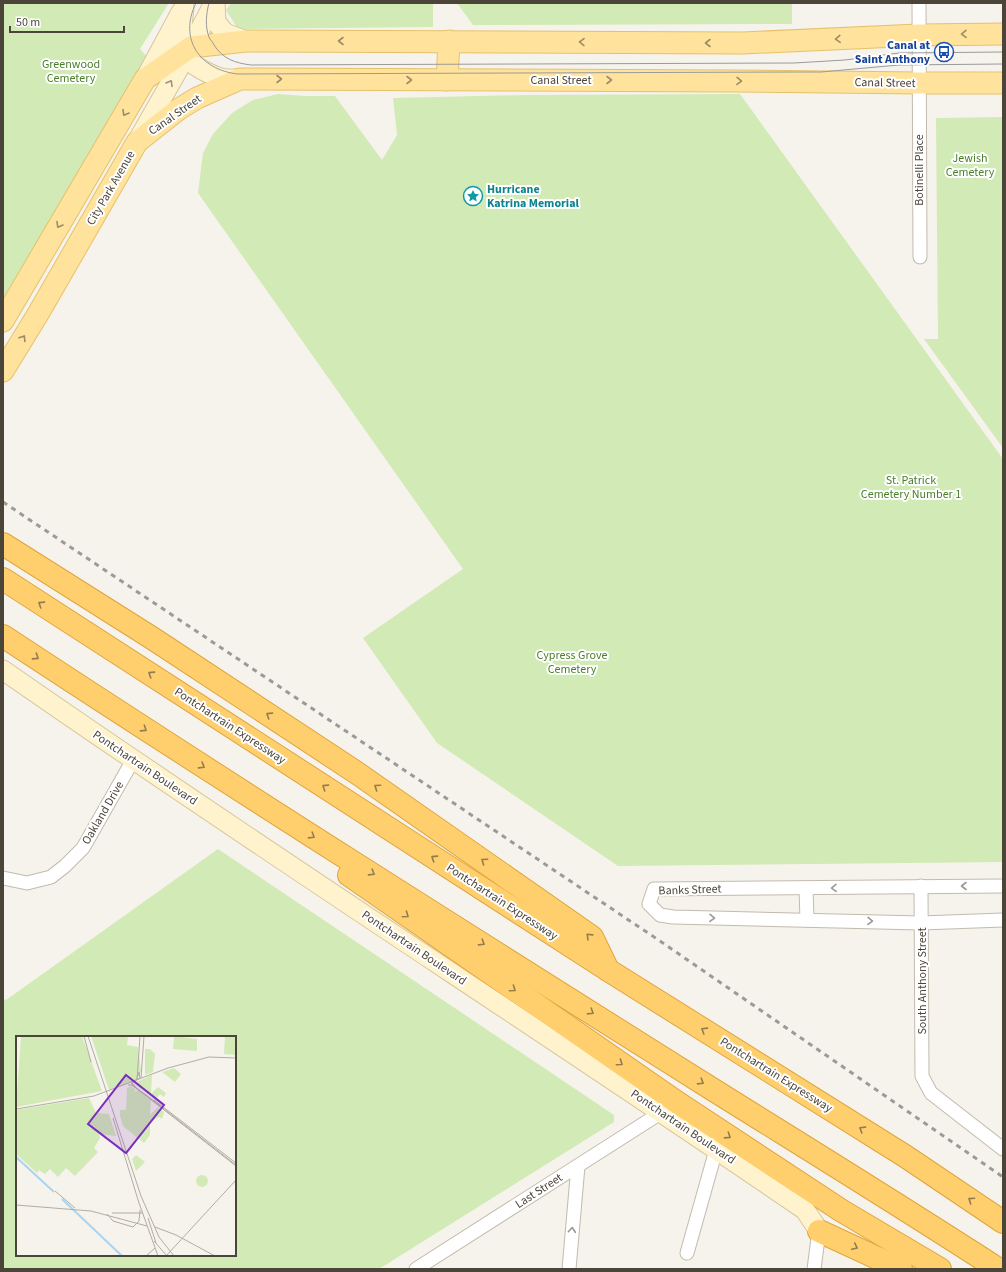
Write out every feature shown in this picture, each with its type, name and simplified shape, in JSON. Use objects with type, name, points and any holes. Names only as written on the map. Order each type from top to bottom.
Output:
[{"type":"highway","points":[[3,544],[152,638],[357,773],[592,937],[608,970]]},
{"type":"highway","name":"Pontchartrain Expressway","points":[[3,579],[608,970],[905,1156],[1003,1222]]},
{"type":"highway","points":[[3,636],[169,745],[873,1188],[998,1269]]},
{"type":"highway","points":[[339,852],[350,876],[678,1103],[842,1211],[940,1269]]},
{"type":"highway","points":[[819,1231],[901,1269]]},
{"type":"main road","points":[[3,321],[145,79],[187,52],[246,41],[743,43],[919,35],[1003,34]]},
{"type":"main road","points":[[447,80],[449,41]]},
{"type":"main road","name":"Canal Street","points":[[137,142],[179,109],[197,98],[240,79],[735,81],[919,84],[1003,83]]},
{"type":"main road","name":"City Park Avenue","points":[[3,371],[137,142]]},
{"type":"street","points":[[214,3],[216,22],[225,33],[246,41]]},
{"type":"street","name":"City Park Avenue","points":[[137,142],[214,3]]},
{"type":"street","name":"Botinelli Place","points":[[919,3],[920,257]]},
{"type":"street","points":[[185,5],[182,32],[187,52],[199,68],[222,78],[240,79]]},
{"type":"street","points":[[145,79],[185,5]]},
{"type":"street","name":"Pontchartrain Boulevard","points":[[3,670],[258,845],[662,1112],[805,1210],[819,1231]]},
{"type":"street","name":"Oakland Drive","points":[[3,878],[27,883],[51,876],[65,866],[83,848],[133,760]]},
{"type":"street","name":"South Anthony Street","points":[[921,886],[922,1076],[931,1093],[1003,1149]]},
{"type":"street","name":"Banks Street","points":[[1003,886],[654,889],[649,904],[660,915],[673,917],[921,923],[1003,920]]},
{"type":"street","points":[[806,888],[806,920]]},
{"type":"street","name":"Last Street","points":[[416,1269],[662,1112]]},
{"type":"street","points":[[687,1253],[716,1150]]},
{"type":"street","points":[[569,1269],[578,1166]]},
{"type":"street","points":[[814,1269],[819,1231]]},
{"type":"green space","name":"Greenwood Cemetery","points":[[3,3],[169,3],[140,49],[153,63],[3,321]]},
{"type":"green space","points":[[231,3],[433,3],[433,27],[238,29],[226,10]]},
{"type":"green space","points":[[457,3],[792,3],[792,24],[473,25]]},
{"type":"green space","points":[[278,94],[335,96],[382,160],[397,135],[393,98],[526,95],[740,94],[1003,459],[1003,862],[618,866],[437,743],[363,638],[463,569],[198,193],[203,153],[213,134],[232,113],[253,100]]},
{"type":"green space","name":"Jewish Cemetery","points":[[1003,117],[1003,448],[924,339],[938,339],[936,118]]},
{"type":"green space","points":[[218,849],[614,1115],[614,1122],[379,1269],[3,1269],[3,999],[6,1000]]},
{"type":"tram line","points":[[196,3],[191,16],[190,29],[191,40],[196,50],[203,59],[213,66],[238,74],[821,72],[899,65],[1003,64]]},
{"type":"tram line","points":[[209,3],[206,25],[209,38],[225,57],[230,60],[251,65],[794,63],[845,60],[899,53],[1003,52]]},
{"type":"railway","points":[[3,502],[660,941],[1003,1177]]},
{"type":"place","name":"Canal at Saint Anthony","points":[[944,52]]},
{"type":"place","name":"Hurricane Katrina Memorial","points":[[473,196]]},
{"type":"park label","name":"St. Patrick Cemetery Number 1","points":[[911,487]]},
{"type":"park label","name":"Cypress Grove Cemetery","points":[[572,662]]}]
